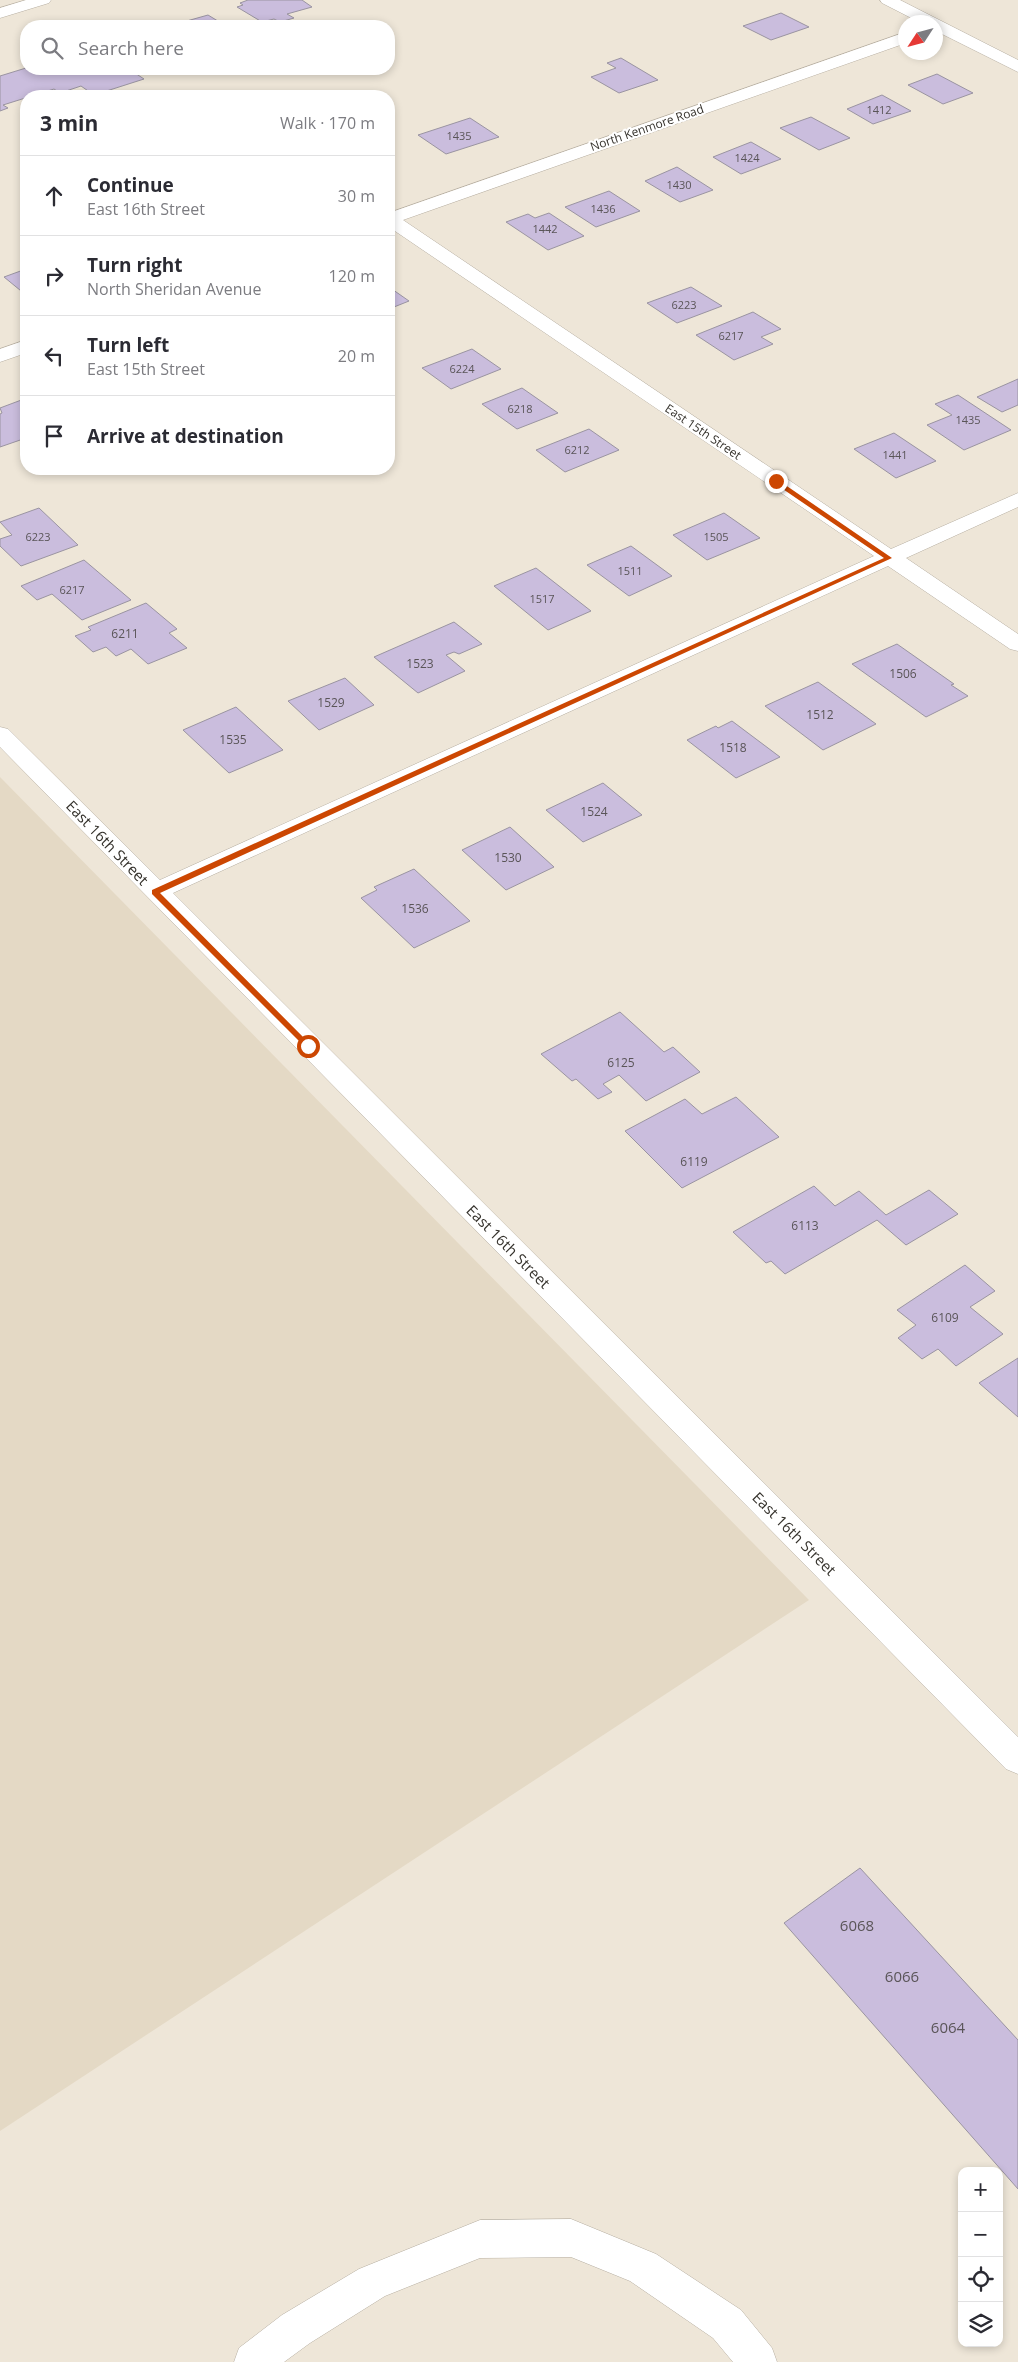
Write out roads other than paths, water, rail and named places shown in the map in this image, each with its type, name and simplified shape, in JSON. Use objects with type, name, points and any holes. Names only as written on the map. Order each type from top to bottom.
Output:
[{"type":"street","points":[[0,13],[43,0]]},
{"type":"street","points":[[888,0],[916,15]]},
{"type":"street","points":[[943,29],[1018,67]]},
{"type":"street","name":"North Kenmore Road","points":[[395,217],[898,40]]},
{"type":"street","name":"East 15th Street","points":[[395,223],[1018,644]]},
{"type":"street","points":[[0,356],[20,348]]},
{"type":"street","points":[[155,892],[1018,499]]},
{"type":"street","name":"East 16th Street","points":[[0,734],[1018,1759]]},
{"type":"street","points":[[253,2362],[296,2330],[372,2282],[471,2242],[480,2239],[571,2238],[643,2267],[727,2324],[758,2362]]}]
